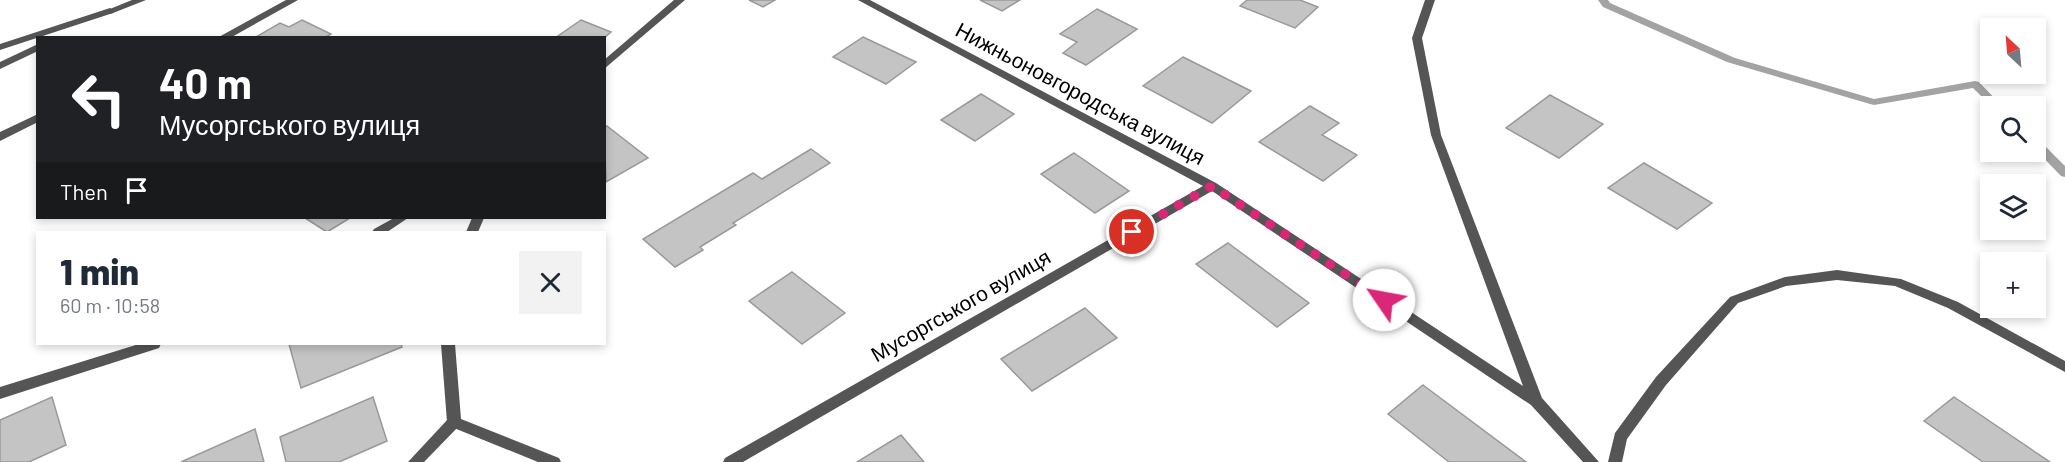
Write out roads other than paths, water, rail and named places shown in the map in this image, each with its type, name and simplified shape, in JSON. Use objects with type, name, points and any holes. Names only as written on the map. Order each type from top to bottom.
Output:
[{"type":"street","points":[[61,36],[110,11],[119,0]]},
{"type":"street","points":[[0,46],[141,0]]},
{"type":"street","points":[[226,36],[293,0]]},
{"type":"street","points":[[606,64],[680,0]]},
{"type":"street","name":"Нижньоновгородська вулиця","points":[[863,0],[1212,186],[1536,401],[1592,462]]},
{"type":"street","points":[[1430,0],[1417,38],[1436,135],[1536,401]]},
{"type":"street","points":[[0,66],[36,48]]},
{"type":"street","points":[[0,137],[36,118]]},
{"type":"street","name":"Мусоргського вулиця","points":[[730,462],[1212,186]]},
{"type":"street","points":[[380,231],[400,219]]},
{"type":"street","points":[[1616,462],[1620,437],[1626,428],[1661,381],[1734,300],[1785,282],[1837,275],[1897,282],[1953,305],[2065,368]]},
{"type":"street","points":[[0,393],[151,345]]},
{"type":"street","points":[[415,462],[454,422],[448,345]]},
{"type":"street","points":[[454,422],[554,462]]},
{"type":"waterway","points":[[1603,0],[1606,5],[1731,60],[1874,102],[1975,84],[1987,96]]},
{"type":"waterway","points":[[2046,154],[2065,173]]}]
